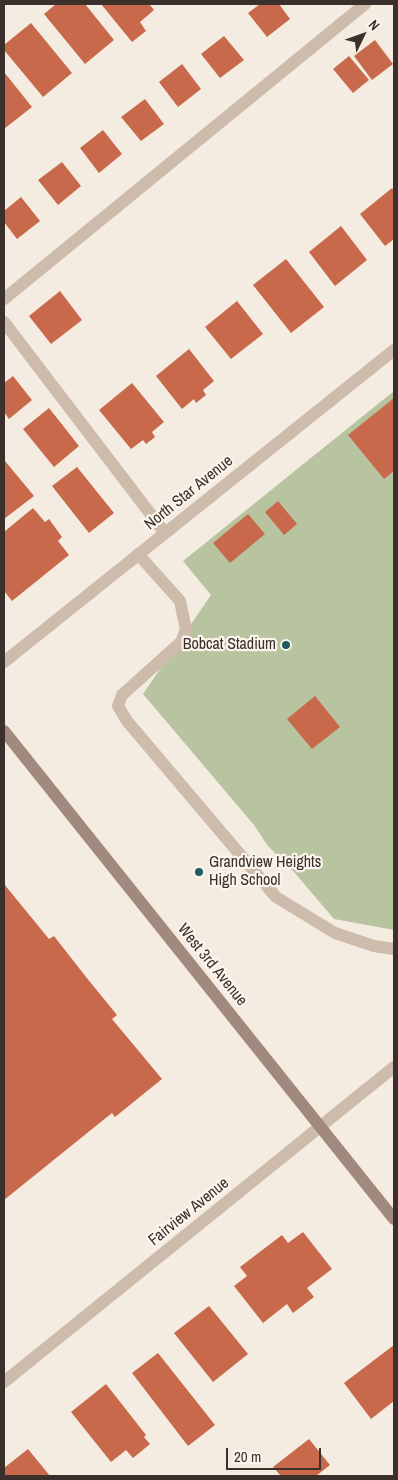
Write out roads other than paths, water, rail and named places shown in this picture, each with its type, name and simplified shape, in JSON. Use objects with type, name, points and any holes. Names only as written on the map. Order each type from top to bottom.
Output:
[{"type":"street","points":[[4,299],[365,4]]},
{"type":"street","points":[[4,322],[165,533]]},
{"type":"street","name":"North Star Avenue","points":[[4,662],[394,350]]},
{"type":"street","points":[[138,554],[180,601],[186,630],[180,642],[154,668],[122,694],[118,706],[126,721],[276,897],[335,933],[374,946],[394,949]]},
{"type":"street","name":"West 3rd Avenue","points":[[4,732],[394,1219]]},
{"type":"street","name":"Fairview Avenue","points":[[4,1382],[394,1067]]},
{"type":"place","name":"Bobcat Stadium","points":[[286,645]]},
{"type":"place","name":"Grandview Heights High School","points":[[199,872]]}]
